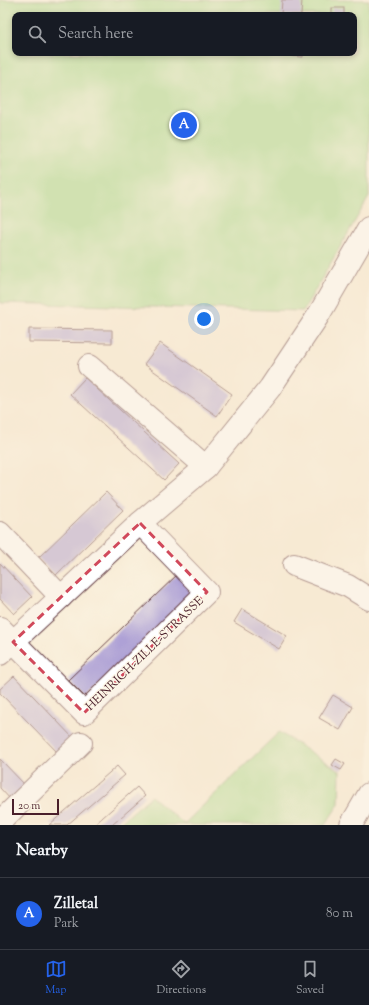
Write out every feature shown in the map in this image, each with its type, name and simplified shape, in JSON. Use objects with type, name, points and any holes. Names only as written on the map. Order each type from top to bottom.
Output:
[{"type":"street","name":"HEINRICH-ZILLE-STRASSE","points":[[140,523],[207,592],[84,713],[4,642],[62,597],[140,523],[206,468],[270,388],[318,316],[369,228]]},
{"type":"street","points":[[89,366],[206,468]]},
{"type":"street","points":[[0,533],[62,597]]},
{"type":"street","points":[[294,565],[348,586],[369,599]]},
{"type":"street","points":[[0,822],[81,743]]},
{"type":"street","points":[[351,825],[369,794]]},
{"type":"highlighted area","points":[[140,523],[207,592],[84,713],[13,642]]},
{"type":"green space","points":[[0,0],[369,0],[369,197],[303,311],[0,303]]},
{"type":"green space","points":[[279,732],[340,771],[339,804],[325,825],[118,825],[151,796],[184,824]]},
{"type":"building","points":[[282,0],[302,0],[301,12],[281,12]]},
{"type":"building","points":[[332,8],[344,8],[344,12],[332,12]]},
{"type":"building","points":[[29,329],[112,330],[112,343],[29,342]]},
{"type":"building","points":[[160,343],[232,394],[217,416],[144,364]]},
{"type":"building","points":[[85,378],[179,464],[164,480],[70,394]]},
{"type":"building","points":[[106,492],[123,510],[55,576],[38,558]]},
{"type":"building","points":[[0,563],[32,597],[14,614],[0,599]]},
{"type":"building","points":[[180,572],[198,590],[86,698],[68,680]]},
{"type":"building","points":[[242,609],[287,636],[279,649],[234,622]]},
{"type":"building","points":[[14,676],[75,740],[60,755],[0,693],[0,689]]},
{"type":"building","points":[[333,695],[353,707],[340,730],[319,718]]},
{"type":"building","points":[[0,759],[26,786],[11,800],[0,788]]},
{"type":"building","points":[[336,759],[345,764],[341,770],[332,765]]},
{"type":"building","points":[[117,766],[125,775],[67,825],[49,825]]},
{"type":"building","points":[[137,787],[145,796],[112,825],[94,825]]},
{"type":"place","name":"Zilletal","points":[[184,125]]}]
